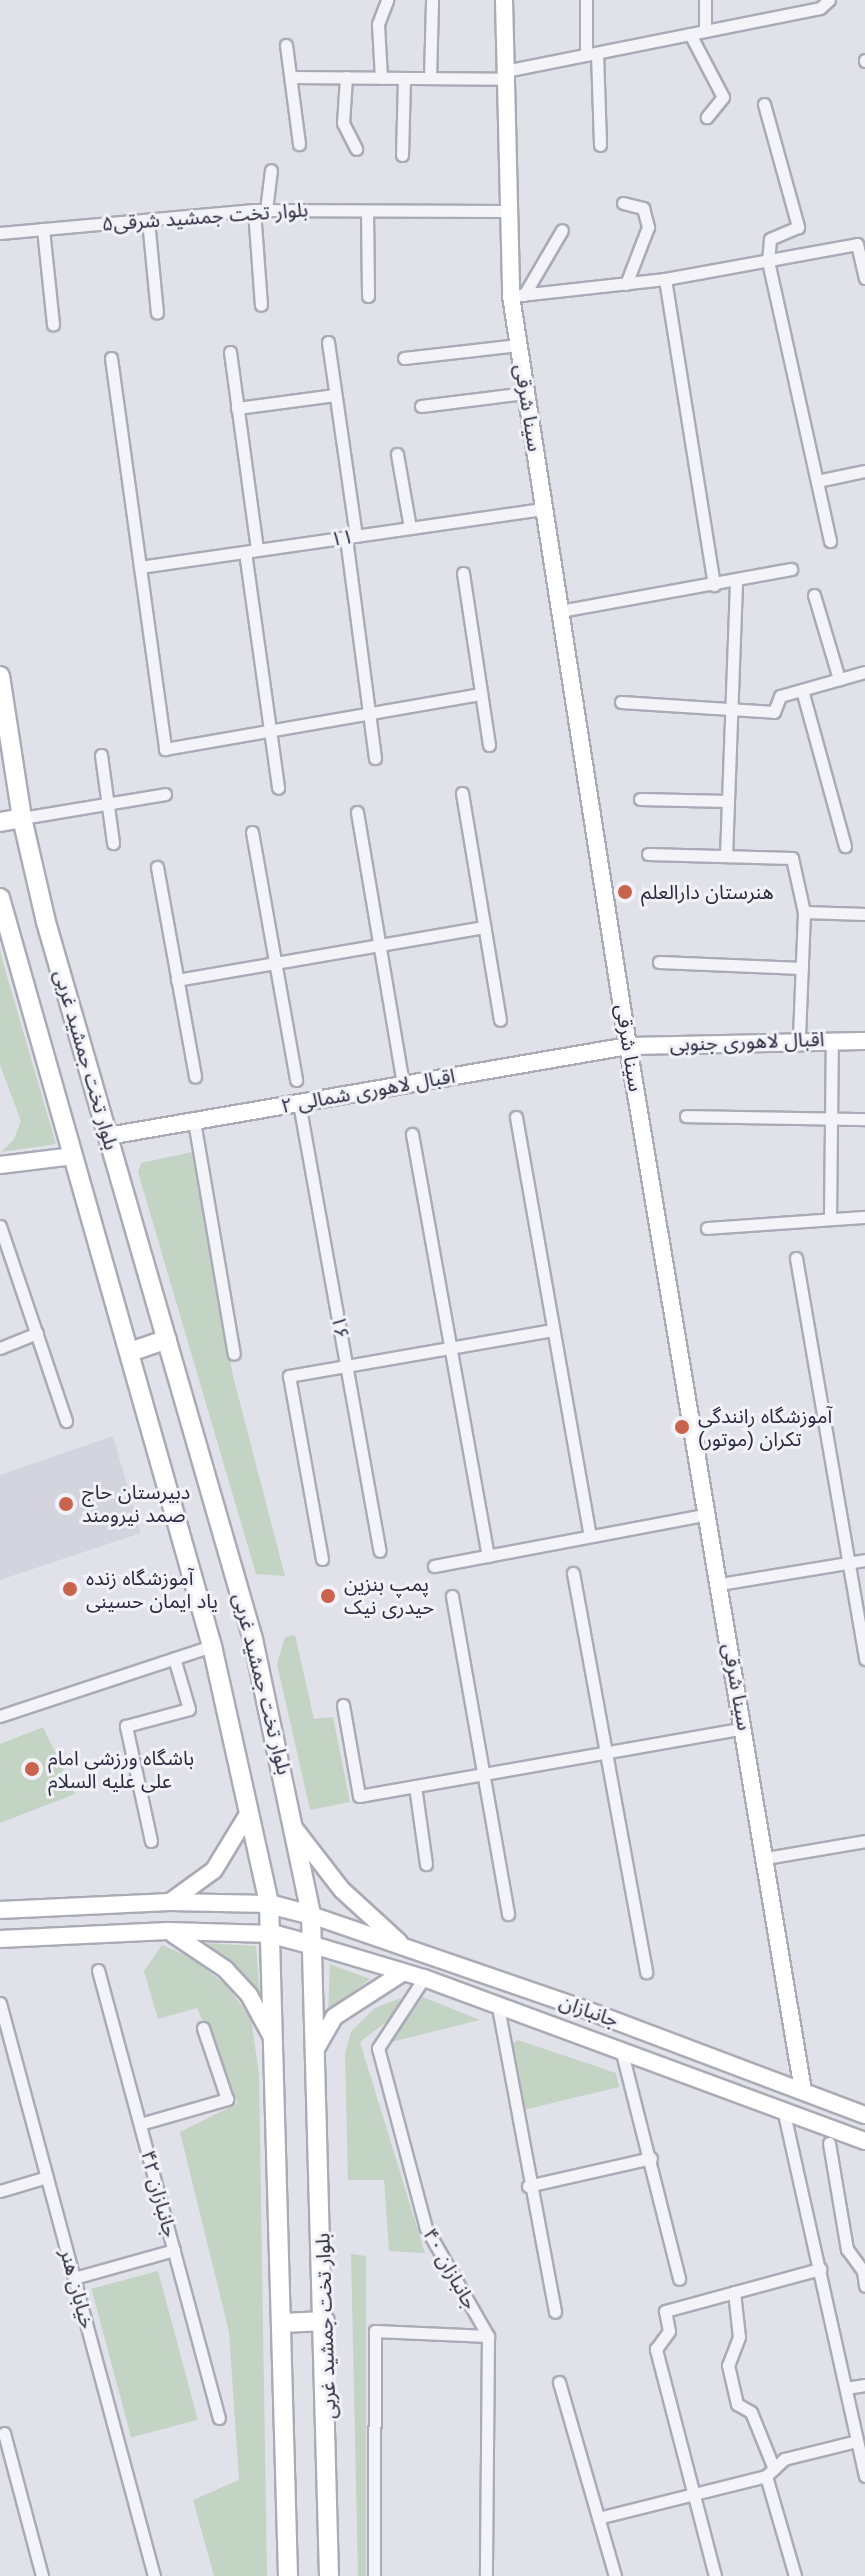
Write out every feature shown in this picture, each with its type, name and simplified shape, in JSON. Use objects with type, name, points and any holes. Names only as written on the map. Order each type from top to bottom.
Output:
[{"type":"main road","name":"بلوار تخت جمشید غربی","points":[[0,676],[22,818],[108,1136],[253,1639],[311,1915],[325,2321],[329,2576]]},
{"type":"main road","points":[[0,822],[22,818]]},
{"type":"main road","name":"بلوار تخت جمشید غربی","points":[[0,898],[212,1646],[269,1904],[272,1934]]},
{"type":"main road","points":[[130,1352],[167,1339]]},
{"type":"main road","points":[[269,1904],[311,1915]]},
{"type":"main road","points":[[288,2576],[272,1934],[313,1945]]},
{"type":"main road","points":[[282,2323],[325,2321]]},
{"type":"street","points":[[381,78],[378,24],[387,0]]},
{"type":"street","points":[[430,78],[432,0]]},
{"type":"street","name":"سینا شرقی","points":[[504,0],[507,211],[517,296],[518,345],[628,1046],[803,2091]]},
{"type":"street","points":[[586,0],[600,145]]},
{"type":"street","points":[[705,0],[705,31]]},
{"type":"street","points":[[291,77],[505,75],[592,54],[820,8],[829,0]]},
{"type":"street","points":[[690,34],[723,97],[707,117]]},
{"type":"street","points":[[286,45],[299,144]]},
{"type":"street","points":[[346,77],[343,123],[356,149]]},
{"type":"street","points":[[402,155],[404,78]]},
{"type":"street","points":[[764,104],[798,227],[770,239],[768,261],[830,541]]},
{"type":"street","points":[[261,305],[260,210],[271,170]]},
{"type":"street","points":[[623,203],[643,208],[648,227],[626,284]]},
{"type":"street","name":"بلوار تخت جمشید شرقی۵","points":[[0,233],[260,210],[507,211]]},
{"type":"street","points":[[367,211],[368,296]]},
{"type":"street","points":[[148,220],[157,313]]},
{"type":"street","points":[[43,229],[53,324]]},
{"type":"street","points":[[517,296],[562,230]]},
{"type":"street","points":[[517,296],[665,279],[857,244],[865,278]]},
{"type":"street","points":[[665,279],[714,585]]},
{"type":"street","points":[[328,342],[375,758]]},
{"type":"street","points":[[404,358],[518,345]]},
{"type":"street","points":[[230,352],[278,788]]},
{"type":"street","points":[[111,358],[165,749],[481,694]]},
{"type":"street","points":[[421,406],[526,393]]},
{"type":"street","points":[[237,408],[335,395]]},
{"type":"street","points":[[397,454],[410,528]]},
{"type":"street","points":[[817,481],[865,471]]},
{"type":"street","name":"۱۱","points":[[140,567],[544,509]]},
{"type":"street","points":[[560,611],[791,569]]},
{"type":"street","points":[[463,573],[489,745]]},
{"type":"street","points":[[726,856],[736,580]]},
{"type":"street","points":[[814,595],[839,679]]},
{"type":"street","points":[[621,702],[774,712],[780,696],[865,672]]},
{"type":"street","points":[[802,690],[845,846]]},
{"type":"street","points":[[101,755],[113,843]]},
{"type":"street","points":[[462,793],[500,1020]]},
{"type":"street","points":[[22,818],[165,794]]},
{"type":"street","points":[[640,799],[728,801]]},
{"type":"street","points":[[357,812],[403,1085]]},
{"type":"street","points":[[252,832],[296,1080]]},
{"type":"street","points":[[648,854],[792,858],[804,912],[799,1039]]},
{"type":"street","points":[[157,867],[195,1077]]},
{"type":"street","points":[[804,912],[865,914]]},
{"type":"street","points":[[177,980],[484,927]]},
{"type":"street","points":[[659,962],[802,968]]},
{"type":"street","name":"اقبال لاهوری جنوبی","points":[[628,1046],[799,1039],[865,1041]]},
{"type":"street","points":[[830,1219],[832,1040]]},
{"type":"street","name":"اقبال لاهوری شمالی ۲","points":[[108,1136],[628,1046]]},
{"type":"street","name":"۱۶","points":[[299,1103],[380,1551]]},
{"type":"street","points":[[686,1116],[865,1119]]},
{"type":"street","points":[[516,1117],[590,1536]]},
{"type":"street","points":[[194,1121],[234,1354]]},
{"type":"street","points":[[412,1134],[488,1556]]},
{"type":"street","points":[[0,1165],[73,1156]]},
{"type":"street","points":[[707,1228],[865,1217]]},
{"type":"street","points":[[0,1226],[66,1421]]},
{"type":"street","points":[[796,1258],[865,1659]]},
{"type":"street","points":[[322,1559],[289,1376],[553,1330]]},
{"type":"street","points":[[0,1348],[37,1333]]},
{"type":"street","points":[[434,1566],[708,1514]]},
{"type":"street","points":[[720,1584],[865,1560]]},
{"type":"street","points":[[573,1573],[646,1972]]},
{"type":"street","points":[[452,1596],[508,1914]]},
{"type":"street","points":[[0,1716],[212,1646]]},
{"type":"street","points":[[151,1841],[126,1726],[189,1709],[174,1658]]},
{"type":"street","points":[[343,1705],[359,1796],[744,1728]]},
{"type":"street","points":[[415,1786],[426,1864]]},
{"type":"street","points":[[170,1902],[214,1870],[248,1814]]},
{"type":"street","points":[[294,1828],[342,1890],[403,1946]]},
{"type":"street","points":[[766,1858],[865,1841]]},
{"type":"street","points":[[0,1910],[170,1902],[269,1904]]},
{"type":"street","name":"جانبازان","points":[[311,1915],[584,2009],[865,2115]]},
{"type":"street","points":[[168,1931],[225,1969],[249,1995],[276,2046]]},
{"type":"street","points":[[0,1939],[168,1931],[272,1934]]},
{"type":"street","name":"جانبازان","points":[[313,1945],[424,1978],[865,2141]]},
{"type":"street","name":"۴۲ جانبازان","points":[[98,1970],[219,2418]]},
{"type":"street","points":[[317,2047],[334,2017],[402,1973]]},
{"type":"street","name":"۴۰ جانبازان","points":[[424,1978],[378,2048],[426,2228],[488,2336]]},
{"type":"street","name":"خیابان هنر","points":[[0,2003],[154,2576]]},
{"type":"street","points":[[498,2007],[528,2186],[555,2312]]},
{"type":"street","points":[[577,2034],[584,2009]]},
{"type":"street","points":[[140,2124],[227,2099],[203,2028]]},
{"type":"street","points":[[621,2049],[651,2158],[679,2279]]},
{"type":"street","points":[[783,2109],[865,2476]]},
{"type":"street","points":[[829,2143],[847,2249],[863,2271],[865,2286]]},
{"type":"street","points":[[528,2186],[651,2158]]},
{"type":"street","points":[[0,2191],[47,2177]]},
{"type":"street","points":[[74,2278],[174,2250]]},
{"type":"street","points":[[715,2576],[656,2349],[669,2331],[665,2311],[820,2269]]},
{"type":"street","points":[[734,2292],[739,2337],[728,2365],[737,2404],[751,2412],[765,2437],[770,2473],[795,2576]]},
{"type":"street","points":[[374,2576],[375,2331],[488,2336],[486,2576]]},
{"type":"street","points":[[559,2382],[615,2576]]},
{"type":"street","points":[[846,2388],[865,2385]]},
{"type":"street","points":[[4,2433],[42,2576]]},
{"type":"street","points":[[598,2518],[770,2473],[784,2459],[857,2441]]},
{"type":"shaded area","name":"دبیرستان حاج صمد نیرومند","points":[[113,1436],[141,1533],[0,1580],[0,1475]]},
{"type":"green space","points":[[0,949],[56,1144],[1,1152],[14,1139],[21,1121],[0,1065]]},
{"type":"green space","points":[[192,1152],[233,1376],[285,1576],[256,1574],[138,1172],[141,1163]]},
{"type":"green space","points":[[295,1635],[314,1719],[333,1717],[350,1802],[310,1810],[277,1664],[285,1637]]},
{"type":"green space","name":"باشگاه ورزشی امام علی علیه السلام","points":[[43,1727],[75,1794],[0,1823],[0,1744]]},
{"type":"green space","points":[[207,1943],[256,1946],[260,1996],[234,1967]]},
{"type":"green space","points":[[162,1945],[192,1958],[227,1986],[251,2018],[259,2074],[267,2576],[214,2576],[193,2500],[239,2480],[229,2332],[180,2132],[238,2103],[197,2008],[158,2019],[144,1971]]},
{"type":"green space","points":[[330,1964],[370,1979],[328,2012]]},
{"type":"green space","points":[[423,1997],[480,2020],[391,2042]]},
{"type":"green space","points":[[401,1998],[389,2020],[360,2042],[425,2253],[389,2251],[384,2180],[348,2180],[345,2053],[351,2032],[375,2008]]},
{"type":"green space","points":[[518,2040],[616,2073],[619,2087],[523,2110],[510,2045]]},
{"type":"green space","points":[[351,2254],[366,2256],[366,2576],[358,2576]]},
{"type":"green space","points":[[158,2271],[198,2420],[131,2438],[91,2289]]},
{"type":"place","name":"هنرستان دارالعلم","points":[[625,892]]},
{"type":"place","name":"آموزشگاه رانندگی تکران (موتور)","points":[[682,1427]]},
{"type":"place","name":"دبیرستان حاج صمد نیرومند","points":[[66,1504]]},
{"type":"place","name":"آموزشگاه زنده یاد ایمان حسینی","points":[[70,1589]]},
{"type":"place","name":"پمپ بنزین حیدری نیک","points":[[328,1596]]},
{"type":"place","name":"باشگاه ورزشی امام علی علیه السلام","points":[[32,1769]]}]
